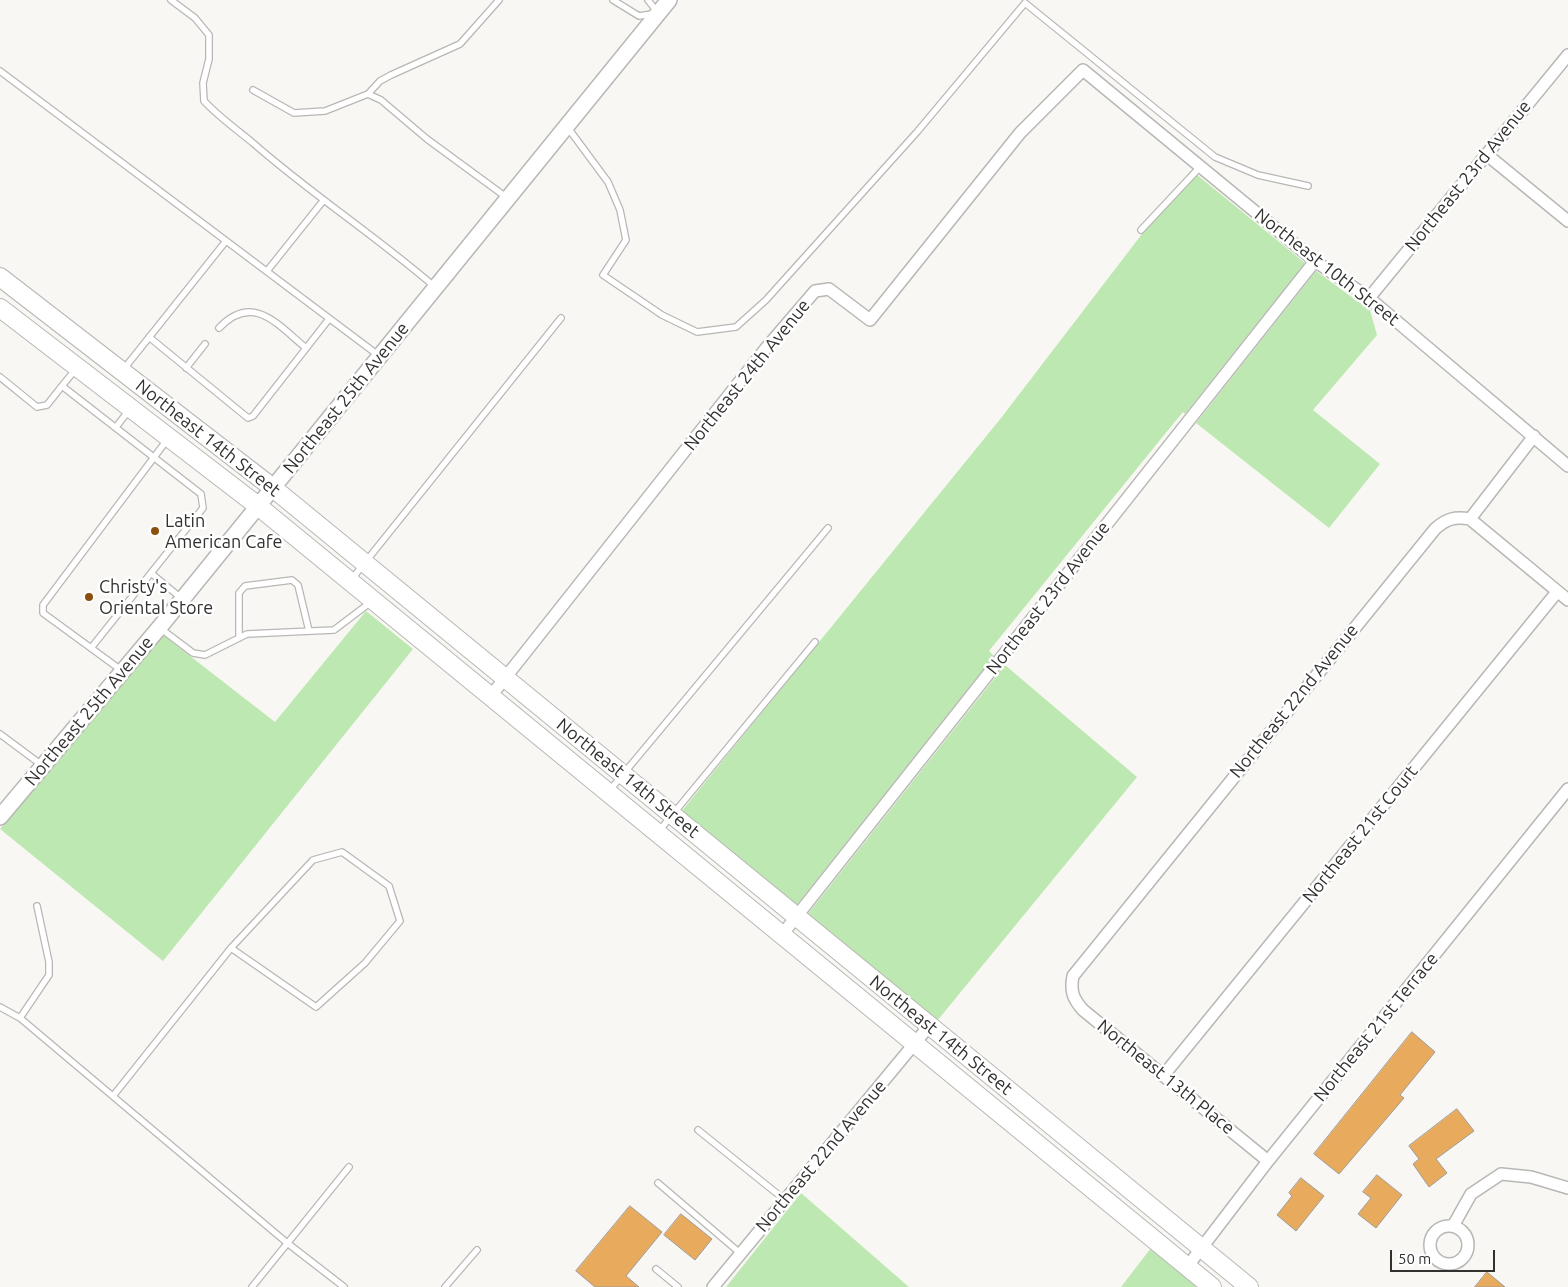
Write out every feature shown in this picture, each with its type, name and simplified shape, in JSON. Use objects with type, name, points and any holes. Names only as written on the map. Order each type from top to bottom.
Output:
[{"type":"main road","name":"Northeast 25th Avenue","points":[[0,817],[182,600],[669,0]]},
{"type":"main road","name":"Northeast 14th Street","points":[[0,277],[273,488],[1249,1287]]},
{"type":"main road","name":"Northeast 14th Street","points":[[1,312],[258,506],[656,834],[1212,1287]]},
{"type":"street","name":"Northeast 23rd Avenue","points":[[1369,298],[1568,55]]},
{"type":"street","name":"Northeast 10th Street","points":[[1083,70],[1315,261],[1369,298],[1568,466]]},
{"type":"street","name":"Northeast 24th Avenue","points":[[490,697],[767,347],[815,291],[829,289],[870,320],[1020,133],[1083,70]]},
{"type":"street","points":[[1486,154],[1568,221]]},
{"type":"street","name":"Northeast 23rd Avenue","points":[[781,936],[1315,261]]},
{"type":"street","points":[[1534,436],[1470,519],[1568,600]]},
{"type":"street","name":"Northeast 22nd Avenue","points":[[1071,988],[1072,976],[1079,965],[1435,529],[1442,522],[1452,518],[1470,519]]},
{"type":"street","name":"Northeast 21st Court","points":[[1163,1076],[1557,592]]},
{"type":"street","name":"Northeast 21st Terrace","points":[[1187,1267],[1268,1162],[1568,789]]},
{"type":"street","name":"Northeast 13th Place","points":[[1071,988],[1074,1000],[1083,1010],[1268,1162]]},
{"type":"street","name":"Northeast 22nd Avenue","points":[[713,1287],[930,1026]]},
{"type":"street","points":[[1453,1226],[1471,1194],[1501,1174],[1531,1178],[1568,1188]]},
{"type":"lane","points":[[171,0],[195,18],[209,35],[209,59],[203,83],[204,101],[224,122],[324,201],[409,264],[436,287]]},
{"type":"lane","points":[[253,90],[294,113],[325,111],[368,94],[380,81],[391,74],[460,44],[499,0]]},
{"type":"lane","points":[[613,0],[639,16],[658,13],[648,0]]},
{"type":"lane","points":[[567,126],[608,182],[620,210],[626,240],[603,274],[662,316],[697,332],[736,327],[766,300],[904,146],[1026,1],[1215,157],[1258,175],[1308,186]]},
{"type":"lane","points":[[0,71],[380,356]]},
{"type":"lane","points":[[368,94],[381,100],[426,139],[508,198]]},
{"type":"lane","points":[[1141,230],[1200,167]]},
{"type":"lane","points":[[267,272],[324,201]]},
{"type":"lane","points":[[122,370],[226,241]]},
{"type":"lane","points":[[219,328],[238,313],[251,311],[264,314],[306,348]]},
{"type":"lane","points":[[149,337],[248,418],[253,416],[329,318]]},
{"type":"lane","points":[[350,582],[561,318]]},
{"type":"lane","points":[[186,368],[205,344]]},
{"type":"lane","points":[[0,377],[37,406],[47,405],[77,368]]},
{"type":"lane","points":[[62,386],[201,494],[203,508],[91,648]]},
{"type":"lane","points":[[116,427],[130,408]]},
{"type":"lane","points":[[122,672],[43,613],[44,605],[169,438]]},
{"type":"lane","points":[[608,794],[828,528]]},
{"type":"lane","points":[[151,574],[182,600]]},
{"type":"lane","points":[[239,638],[239,593],[245,586],[292,580],[298,585],[309,630]]},
{"type":"lane","points":[[159,628],[194,653],[205,655],[247,634],[334,630],[373,601]]},
{"type":"lane","points":[[656,834],[815,642]]},
{"type":"lane","points":[[0,734],[43,766]]},
{"type":"lane","points":[[113,1096],[231,948],[313,860],[342,852],[389,886],[400,921],[364,963],[316,1007],[231,948]]},
{"type":"lane","points":[[20,1018],[49,975],[49,962],[37,906]]},
{"type":"lane","points":[[0,1007],[20,1018],[286,1242],[344,1287]]},
{"type":"lane","points":[[698,1130],[784,1200]]},
{"type":"lane","points":[[252,1287],[286,1242],[350,1167]]},
{"type":"lane","points":[[658,1183],[740,1253]]},
{"type":"lane","points":[[445,1287],[477,1250]]},
{"type":"lane","points":[[656,1269],[678,1287]]},
{"type":"green space","points":[[1191,170],[1305,263],[1185,414],[1183,412],[1173,424],[989,651],[994,656],[796,906],[681,812],[1001,418]]},
{"type":"green space","points":[[1316,271],[1370,310],[1377,335],[1313,410],[1380,464],[1329,528],[1196,423]]},
{"type":"green space","points":[[366,611],[413,649],[163,961],[0,829],[163,635],[275,722]]},
{"type":"green space","points":[[1005,665],[1137,777],[937,1021],[807,915]]},
{"type":"green space","points":[[801,1193],[909,1287],[726,1287]]},
{"type":"green space","points":[[1151,1248],[1199,1287],[1121,1287]]},
{"type":"building","points":[[1412,1032],[1435,1052],[1400,1095],[1404,1098],[1339,1174],[1314,1154]]},
{"type":"building","points":[[1457,1109],[1474,1131],[1436,1159],[1447,1173],[1429,1187],[1413,1164],[1419,1159],[1409,1146]]},
{"type":"building","points":[[1377,1175],[1402,1195],[1376,1228],[1358,1214],[1371,1198],[1363,1192]]},
{"type":"building","points":[[1301,1178],[1324,1196],[1296,1231],[1277,1215],[1292,1196],[1289,1193]]},
{"type":"building","points":[[630,1206],[662,1232],[626,1276],[639,1287],[595,1287],[576,1271]]},
{"type":"building","points":[[681,1214],[712,1239],[695,1260],[664,1235]]},
{"type":"building","points":[[1487,1272],[1505,1287],[1475,1287]]},
{"type":"place","name":"Latin American Cafe","points":[[155,531]]},
{"type":"place","name":"Christy's Oriental Store","points":[[89,597]]}]
